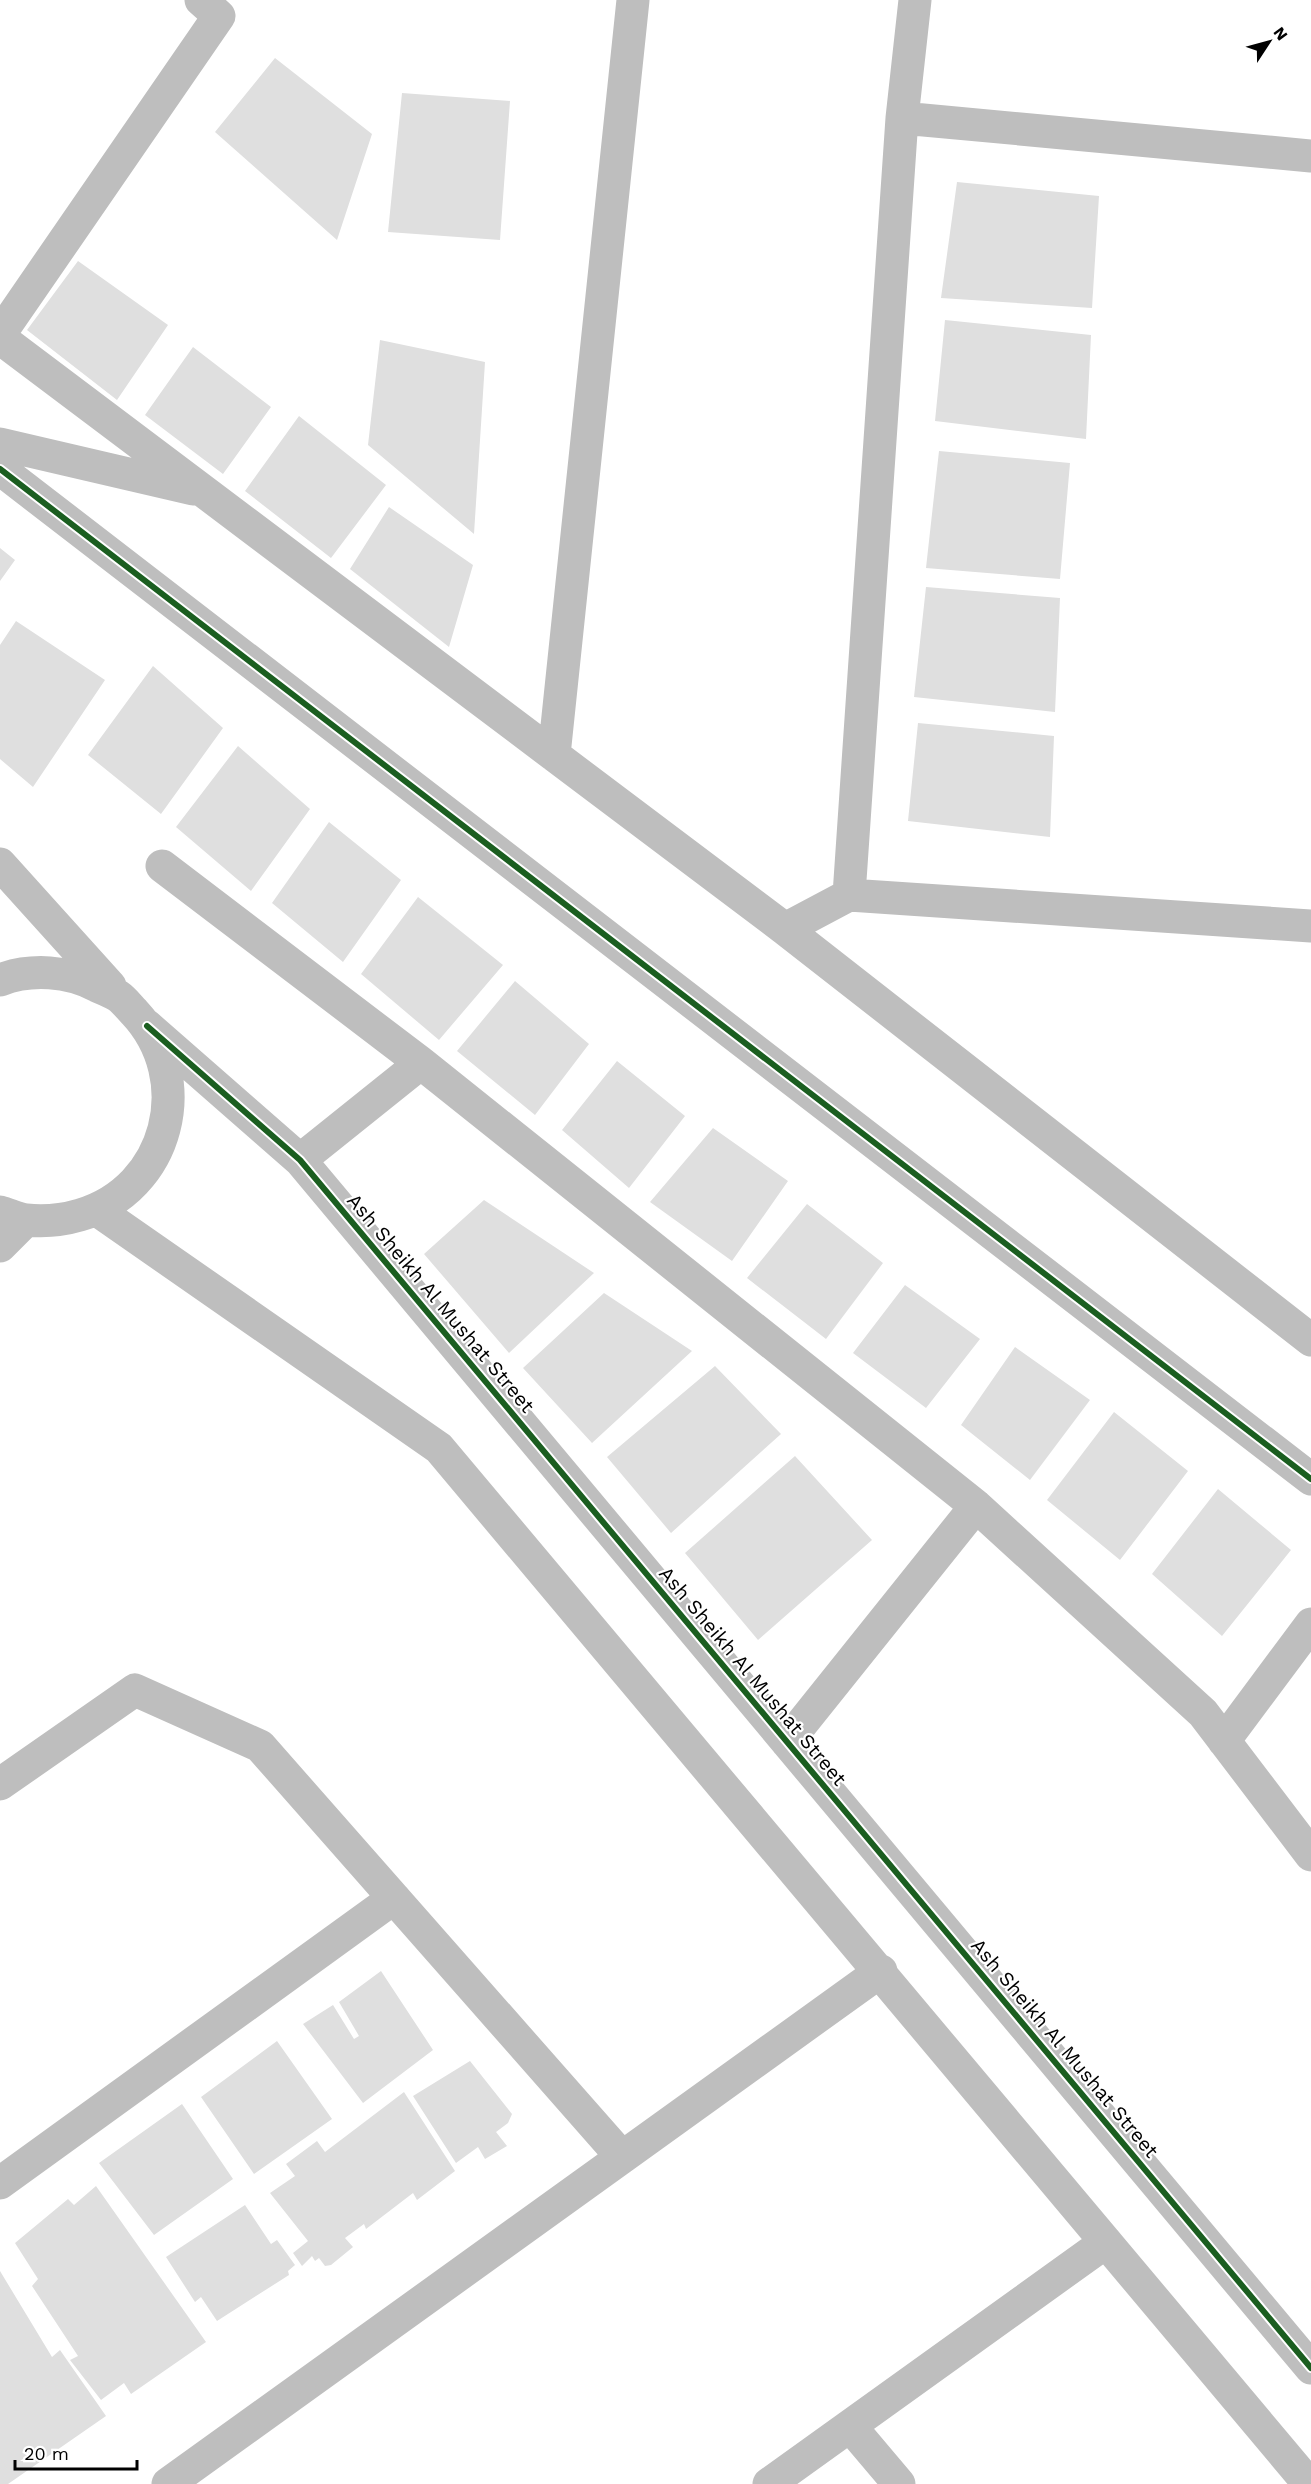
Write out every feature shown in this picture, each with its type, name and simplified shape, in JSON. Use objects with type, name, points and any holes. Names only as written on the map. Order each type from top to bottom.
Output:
[{"type":"street","points":[[201,0],[219,16],[0,336],[785,929],[1311,1340]]},
{"type":"street","points":[[554,755],[633,0]]},
{"type":"street","points":[[849,895],[902,118],[915,0]]},
{"type":"street","points":[[902,118],[1311,156]]},
{"type":"street","points":[[0,444],[204,492]]},
{"type":"street","points":[[0,469],[1311,1479]]},
{"type":"street","points":[[0,864],[147,1026],[163,1058],[169,1094],[165,1130],[150,1163],[127,1190],[97,1210],[62,1220],[13,1216],[0,1246]]},
{"type":"street","points":[[162,867],[421,1063],[976,1506],[1203,1713],[1311,1856]]},
{"type":"street","points":[[785,929],[849,895],[1311,926]]},
{"type":"street","points":[[0,980],[42,971],[83,978],[119,997]]},
{"type":"street","name":"Ash Sheikh Al Mushat Street","points":[[147,1026],[300,1160],[1311,2368]]},
{"type":"street","points":[[300,1160],[421,1063]]},
{"type":"street","points":[[97,1210],[439,1448],[881,1971],[1309,2484]]},
{"type":"street","points":[[787,1742],[976,1506]]},
{"type":"street","points":[[1224,1741],[1311,1624]]},
{"type":"street","points":[[0,1784],[135,1690],[260,1746],[622,2157]]},
{"type":"street","points":[[0,2183],[394,1898]]},
{"type":"street","points":[[168,2484],[881,1971]]},
{"type":"street","points":[[769,2484],[1106,2242]]},
{"type":"street","points":[[850,2426],[899,2484]]},
{"type":"building","points":[[275,58],[372,134],[337,240],[215,132]]},
{"type":"building","points":[[402,93],[510,101],[500,240],[388,232]]},
{"type":"building","points":[[957,182],[1099,196],[1092,308],[941,298]]},
{"type":"building","points":[[78,261],[168,325],[117,400],[27,330]]},
{"type":"building","points":[[945,320],[1091,335],[1086,439],[935,421]]},
{"type":"building","points":[[380,340],[485,362],[474,534],[368,445]]},
{"type":"building","points":[[193,347],[271,407],[223,474],[145,415]]},
{"type":"building","points":[[299,416],[386,485],[331,558],[245,491]]},
{"type":"building","points":[[939,451],[1070,463],[1060,579],[926,568]]},
{"type":"building","points":[[389,507],[473,565],[449,647],[350,569]]},
{"type":"building","points":[[0,548],[15,560],[0,581]]},
{"type":"building","points":[[926,587],[1060,598],[1055,712],[914,697]]},
{"type":"building","points":[[16,621],[105,680],[33,787],[0,759],[0,645]]},
{"type":"building","points":[[153,666],[223,728],[161,814],[88,755]]},
{"type":"building","points":[[918,723],[1054,736],[1050,837],[908,821]]},
{"type":"building","points":[[238,746],[310,809],[251,891],[176,827]]},
{"type":"building","points":[[329,822],[401,880],[343,962],[272,903]]},
{"type":"building","points":[[418,897],[503,965],[439,1040],[361,974]]},
{"type":"building","points":[[515,981],[589,1044],[535,1115],[457,1051]]},
{"type":"building","points":[[617,1061],[685,1116],[629,1188],[562,1130]]},
{"type":"building","points":[[713,1128],[788,1181],[732,1261],[650,1202]]},
{"type":"building","points":[[484,1200],[594,1273],[509,1353],[424,1254]]},
{"type":"building","points":[[807,1204],[883,1263],[826,1339],[747,1278]]},
{"type":"building","points":[[905,1285],[980,1339],[926,1408],[853,1353]]},
{"type":"building","points":[[604,1293],[692,1351],[592,1443],[523,1368]]},
{"type":"building","points":[[1015,1347],[1090,1400],[1030,1480],[961,1425]]},
{"type":"building","points":[[715,1366],[781,1434],[671,1533],[607,1457]]},
{"type":"building","points":[[1114,1412],[1188,1471],[1120,1560],[1047,1500]]},
{"type":"building","points":[[795,1456],[872,1540],[758,1640],[685,1553]]},
{"type":"building","points":[[1218,1489],[1291,1550],[1222,1636],[1152,1574]]},
{"type":"building","points":[[381,1971],[433,2050],[363,2103],[303,2024],[333,2005],[354,2039],[359,2036],[339,2002]]},
{"type":"building","points":[[277,2041],[332,2119],[254,2174],[201,2097]]},
{"type":"building","points":[[470,2061],[512,2114],[508,2123],[496,2132],[507,2146],[485,2159],[478,2147],[456,2163],[413,2096]]},
{"type":"building","points":[[404,2092],[455,2171],[417,2200],[413,2193],[366,2229],[364,2224],[345,2238],[353,2247],[331,2265],[325,2266],[319,2258],[315,2261],[312,2256],[302,2266],[293,2253],[308,2241],[270,2193],[295,2176],[286,2164],[317,2141],[325,2152]]},
{"type":"building","points":[[182,2104],[233,2179],[154,2235],[99,2163]]},
{"type":"building","points":[[96,2186],[206,2342],[131,2394],[124,2383],[101,2400],[70,2360],[78,2356],[32,2286],[38,2279],[15,2243],[68,2199],[74,2205]]},
{"type":"building","points":[[245,2205],[271,2244],[277,2240],[295,2265],[288,2271],[289,2275],[217,2321],[201,2297],[195,2302],[166,2257]]},
{"type":"building","points":[[0,2271],[52,2357],[60,2350],[106,2416],[8,2484],[0,2484]]},
{"type":"cycle path","points":[[0,469],[1311,1479]]},
{"type":"cycle path","points":[[147,1026],[300,1160],[1311,2368]]}]
